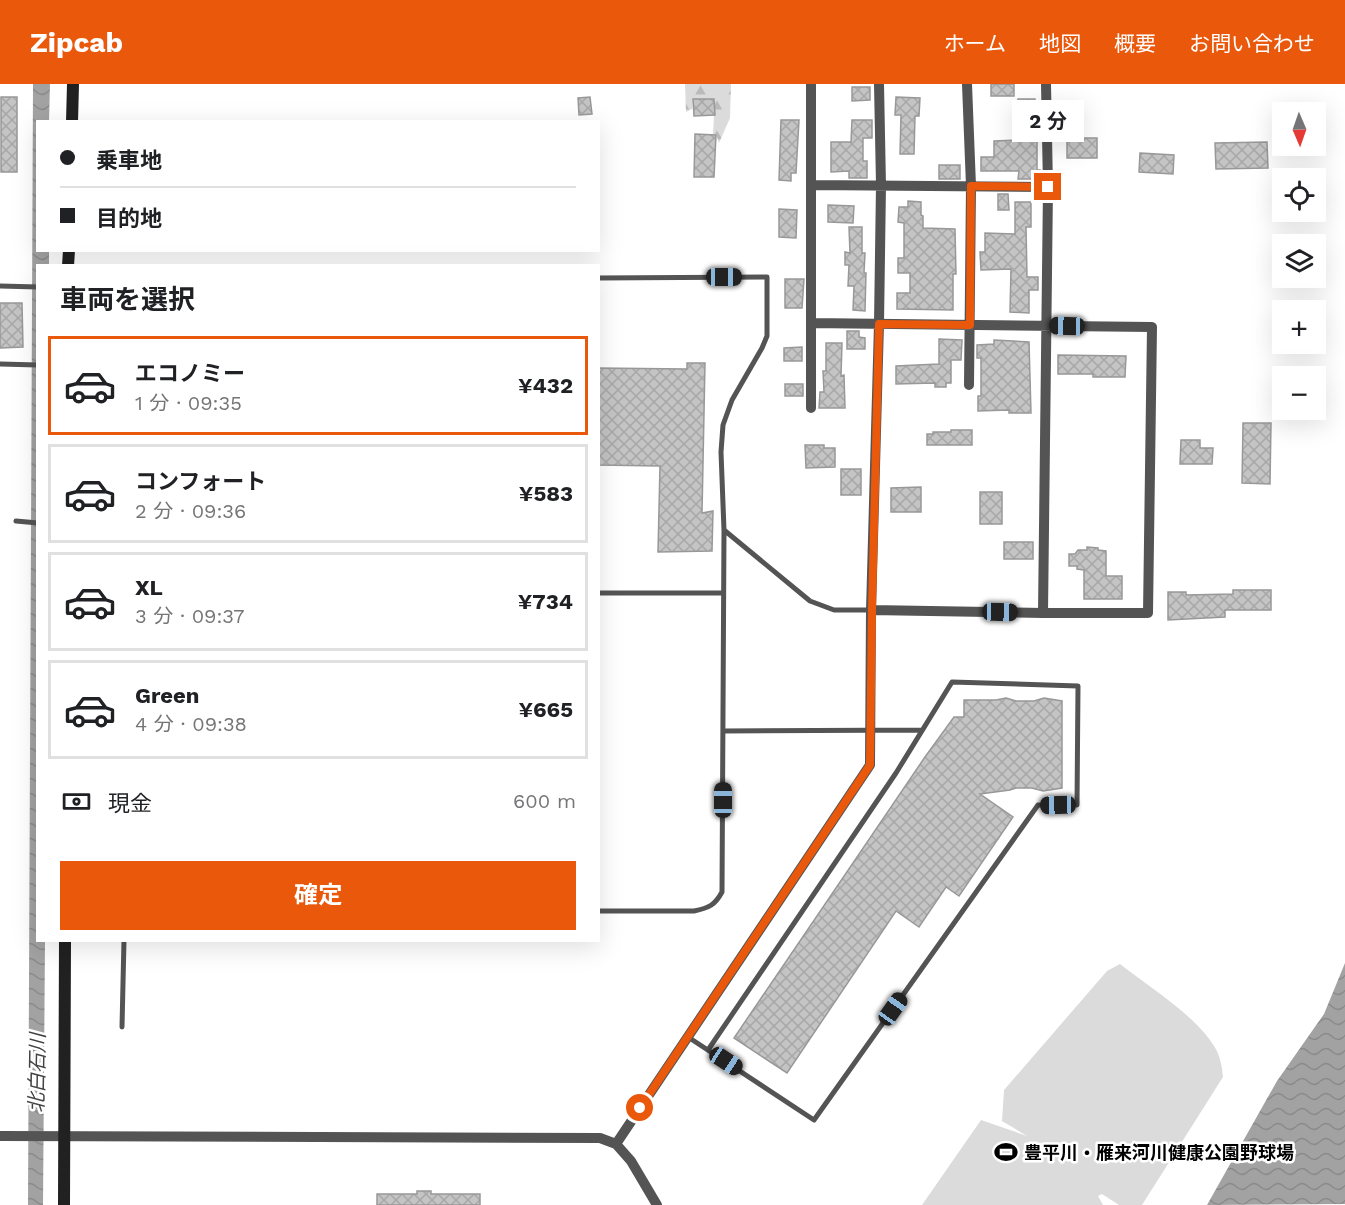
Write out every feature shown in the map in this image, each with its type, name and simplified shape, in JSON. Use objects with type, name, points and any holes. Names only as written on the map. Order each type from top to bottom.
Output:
[{"type":"main road","points":[[72,120],[74,84]]},
{"type":"main road","points":[[64,1205],[65,942]]},
{"type":"street","points":[[811,84],[811,408]]},
{"type":"street","points":[[616,1144],[870,765],[881,185],[879,84]]},
{"type":"street","points":[[967,84],[971,186],[969,385]]},
{"type":"street","points":[[1043,613],[1048,187],[1046,84]]},
{"type":"street","points":[[812,185],[1048,187]]},
{"type":"street","points":[[811,323],[1152,327],[1148,613],[872,610]]},
{"type":"street","points":[[0,1136],[600,1138],[616,1144],[631,1161],[657,1205]]},
{"type":"lane","points":[[600,278],[767,277],[767,336],[732,400],[723,425],[721,452],[723,530],[722,892],[710,908],[694,911],[600,911]]},
{"type":"lane","points":[[0,286],[36,287]]},
{"type":"lane","points":[[0,364],[36,365]]},
{"type":"lane","points":[[16,520],[36,523]]},
{"type":"lane","points":[[723,530],[810,601],[834,610],[872,610]]},
{"type":"lane","points":[[600,593],[723,592]]},
{"type":"lane","points":[[688,1037],[814,1120],[1038,805],[1077,805],[1078,686],[952,682],[896,773],[708,1050]]},
{"type":"lane","points":[[723,731],[922,730]]},
{"type":"lane","points":[[122,1027],[124,942]]},
{"type":"green space","points":[[685,84],[731,84],[730,118],[719,143],[716,134],[713,134],[715,99],[693,99],[692,109],[686,112]]},
{"type":"green space","points":[[1120,964],[1184,1012],[1206,1035],[1218,1053],[1223,1077],[1142,1205],[1119,1205],[1102,1194],[1098,1196],[1103,1205],[922,1205],[981,1120],[1027,1136],[1002,1121],[1004,1090],[1107,971]]},
{"type":"water","name":"北白石川","points":[[33,84],[50,84],[49,120],[36,120],[36,252],[49,252],[49,264],[36,264],[36,942],[45,942],[43,1205],[28,1205]]},
{"type":"water","points":[[1345,963],[1345,1204],[1207,1205],[1277,1081],[1324,1014]]},
{"type":"building","points":[[991,84],[1014,84],[1014,96],[991,96]]},
{"type":"building","points":[[852,87],[870,87],[870,100],[852,101]]},
{"type":"building","points":[[1,97],[17,97],[17,172],[1,172]]},
{"type":"building","points":[[590,97],[592,114],[579,115],[578,98]]},
{"type":"building","points":[[896,97],[920,98],[919,116],[915,116],[914,154],[900,154],[901,115],[895,115]]},
{"type":"building","points":[[693,99],[714,99],[715,115],[694,116]]},
{"type":"building","points":[[1018,99],[1035,99],[1034,140],[1037,140],[1037,170],[1040,170],[1040,179],[1018,179],[1019,171],[981,171],[981,157],[994,157],[994,141],[1020,140]]},
{"type":"building","points":[[781,120],[799,120],[796,173],[791,173],[791,181],[779,180]]},
{"type":"building","points":[[852,120],[872,120],[872,138],[863,138],[863,161],[867,161],[867,178],[849,178],[849,171],[831,172],[831,142],[851,142]]},
{"type":"building","points":[[695,134],[716,135],[714,177],[694,177]]},
{"type":"building","points":[[1067,138],[1097,138],[1097,158],[1067,158]]},
{"type":"building","points":[[1267,142],[1268,168],[1216,169],[1215,143]]},
{"type":"building","points":[[1140,153],[1174,155],[1173,174],[1139,172]]},
{"type":"building","points":[[939,165],[960,165],[960,179],[939,179]]},
{"type":"building","points":[[998,194],[1008,194],[1009,210],[998,210]]},
{"type":"building","points":[[908,201],[921,202],[923,228],[955,229],[956,274],[953,274],[953,310],[897,309],[897,293],[910,293],[910,273],[898,273],[898,258],[904,258],[904,223],[898,222],[899,207],[908,207]]},
{"type":"building","points":[[1015,202],[1031,202],[1031,227],[1026,227],[1027,277],[1038,277],[1038,290],[1029,290],[1029,313],[1010,312],[1011,269],[981,270],[980,252],[985,252],[985,233],[1015,234]]},
{"type":"building","points":[[828,205],[854,206],[853,223],[828,222]]},
{"type":"building","points":[[779,209],[797,210],[796,238],[779,237]]},
{"type":"building","points":[[849,227],[862,227],[862,253],[865,253],[864,273],[866,273],[865,311],[853,310],[854,286],[848,286],[849,265],[845,265],[845,252],[850,253]]},
{"type":"building","points":[[785,279],[804,279],[802,308],[785,308]]},
{"type":"building","points":[[0,303],[22,303],[23,347],[0,348]]},
{"type":"building","points":[[847,331],[859,331],[859,337],[865,338],[865,349],[847,349]]},
{"type":"building","points":[[939,339],[962,340],[961,360],[951,360],[951,383],[946,383],[946,387],[935,387],[935,383],[896,384],[896,366],[939,364]]},
{"type":"building","points":[[994,340],[1029,342],[1031,413],[1009,413],[1009,410],[978,411],[978,396],[981,396],[981,358],[977,358],[977,345],[994,344]]},
{"type":"building","points":[[826,343],[842,343],[841,376],[844,375],[845,408],[819,408],[820,392],[824,392],[823,371],[826,371]]},
{"type":"building","points":[[802,347],[802,361],[784,361],[784,348]]},
{"type":"building","points":[[1058,355],[1126,356],[1125,377],[1058,374]]},
{"type":"building","points":[[687,363],[705,363],[702,513],[713,511],[712,551],[658,552],[660,466],[600,465],[600,368],[687,369]]},
{"type":"building","points":[[785,384],[803,384],[803,396],[785,396]]},
{"type":"building","points":[[1243,423],[1271,423],[1270,484],[1242,483]]},
{"type":"building","points":[[951,430],[972,430],[972,445],[927,445],[927,434],[951,432]]},
{"type":"building","points":[[1181,440],[1200,440],[1200,448],[1213,448],[1212,464],[1180,464]]},
{"type":"building","points":[[805,445],[824,445],[824,448],[835,448],[835,467],[806,468]]},
{"type":"building","points":[[841,469],[861,469],[861,495],[841,495]]},
{"type":"building","points":[[921,487],[921,512],[891,512],[891,488]]},
{"type":"building","points":[[980,492],[1002,492],[1002,524],[980,524]]},
{"type":"building","points":[[1004,542],[1033,542],[1033,559],[1004,559]]},
{"type":"building","points":[[1087,547],[1106,551],[1106,576],[1122,576],[1122,599],[1084,599],[1084,570],[1077,569],[1077,566],[1069,566],[1069,554],[1075,554],[1078,550],[1087,550]]},
{"type":"building","points":[[1233,590],[1271,590],[1271,610],[1225,610],[1225,617],[1168,620],[1168,592],[1186,592],[1186,595],[1233,594]]},
{"type":"building","points":[[1006,698],[1016,701],[1034,701],[1044,698],[1062,701],[1062,788],[1043,791],[1016,788],[980,794],[1013,817],[959,896],[946,887],[919,927],[896,911],[787,1073],[734,1038],[925,757],[954,717],[964,717],[964,700]]},
{"type":"building","points":[[417,1191],[431,1191],[431,1194],[480,1194],[480,1205],[377,1205],[377,1194],[417,1194]]},
{"type":"place","name":"豊平川・雁来河川健康公園野球場","points":[[1006,1152]]},
{"type":"route","points":[[640,1108],[870,765],[879,324],[970,325],[971,186],[1048,187]]}]
